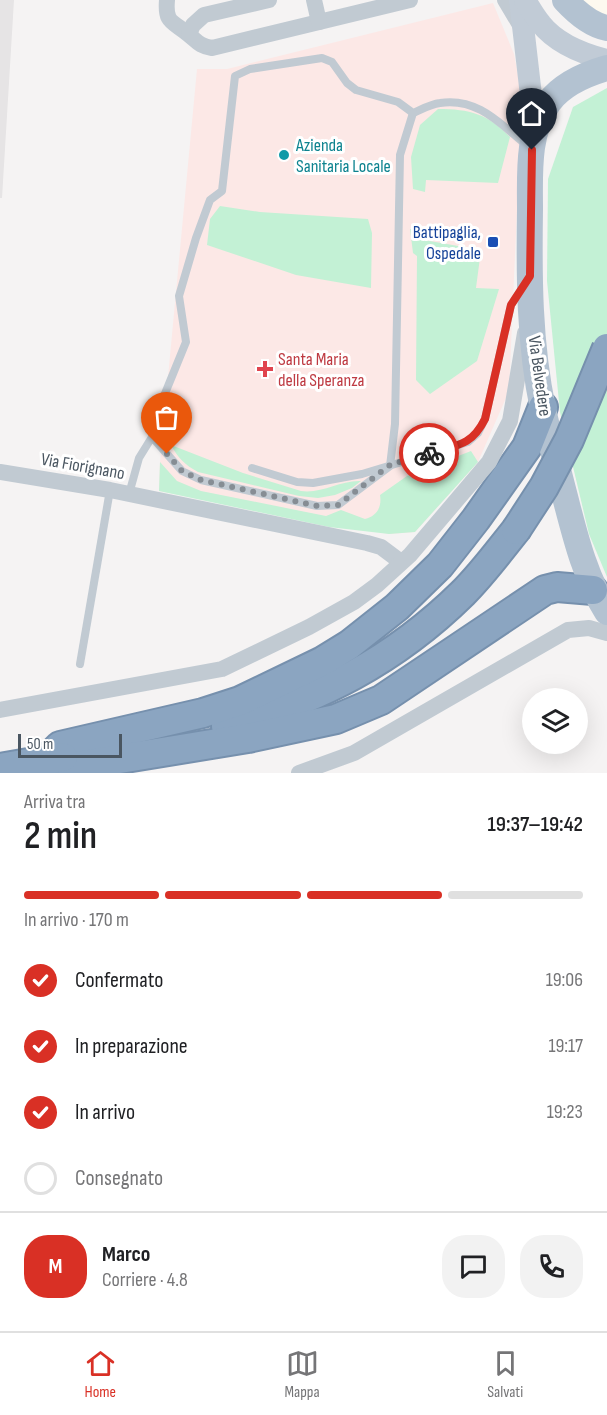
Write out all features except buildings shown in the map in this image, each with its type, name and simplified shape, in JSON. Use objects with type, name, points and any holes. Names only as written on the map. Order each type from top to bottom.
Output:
[{"type":"highway","points":[[0,768],[205,732],[299,703],[375,663],[404,644],[463,593],[516,530],[544,488],[569,440],[607,348]]},
{"type":"highway","points":[[46,760],[60,746],[203,713],[240,701],[323,661],[349,645],[418,589],[458,543],[527,447],[543,407]]},
{"type":"highway","points":[[46,760],[58,769],[248,738],[336,719],[390,694],[545,590],[557,587],[600,601]]},
{"type":"main road","name":"Via Belvedere","points":[[519,0],[534,140],[530,305],[543,407],[578,550],[600,601]]},
{"type":"main road","points":[[525,0],[541,24],[561,42],[590,56],[607,60]]},
{"type":"main road","points":[[565,0],[576,12],[601,27],[607,28]]},
{"type":"main road","name":"Via Belvedere","points":[[534,140],[549,102],[568,85],[592,73],[607,69]]},
{"type":"street","points":[[167,0],[166,11],[174,26],[189,34],[196,43],[212,48],[410,0]]},
{"type":"street","points":[[189,34],[193,25],[204,15],[269,0]]},
{"type":"street","points":[[314,0],[319,22]]},
{"type":"street","points":[[505,0],[524,32]]},
{"type":"street","points":[[0,710],[222,669],[309,627],[354,602],[377,585],[406,559],[489,462],[510,421],[530,305]]},
{"type":"street","name":"Via Fiorignano","points":[[0,472],[110,490],[367,543],[406,559]]},
{"type":"street","points":[[299,773],[354,753],[568,630],[589,628],[607,633]]},
{"type":"lane","points":[[129,494],[139,458],[152,437],[155,418],[186,342],[179,296],[210,200],[222,191],[235,76],[250,69],[321,58],[332,62],[347,83],[356,90],[398,102],[413,113]]},
{"type":"lane","points":[[413,113],[439,103],[462,103],[477,107],[534,140]]},
{"type":"lane","points":[[152,437],[182,471],[201,480],[317,506],[338,505],[390,465],[395,424],[400,154],[413,113]]},
{"type":"lane","points":[[252,468],[297,482],[313,483],[362,474],[468,442],[478,433],[485,419],[511,305],[530,276]]},
{"type":"lane","points":[[80,664],[110,490]]},
{"type":"shaded area","points":[[0,0],[14,0],[2,198],[0,198]]},
{"type":"shaded area","points":[[579,0],[607,0],[607,17]]},
{"type":"shaded area","points":[[493,3],[514,54],[522,97],[509,391],[478,462],[415,532],[389,534],[159,491],[197,69],[227,69]]},
{"type":"green space","points":[[607,88],[607,577],[589,534],[560,412],[547,281],[548,179],[573,107]]},
{"type":"green space","points":[[438,109],[478,114],[494,123],[510,137],[498,183],[426,180],[425,192],[413,189],[411,157],[420,125]]},
{"type":"green space","points":[[220,206],[260,212],[368,219],[372,233],[371,288],[296,275],[207,245],[210,219]]},
{"type":"green space","points":[[410,229],[424,230],[424,240],[481,250],[476,288],[499,289],[477,361],[430,394],[416,380],[417,256],[413,253]]},
{"type":"green space","points":[[171,445],[243,473],[301,491],[316,491],[361,481],[352,488],[335,495],[318,498],[299,496],[198,472],[182,461]]},
{"type":"green space","points":[[471,451],[478,462],[415,532],[389,534],[329,527],[159,491],[160,462],[177,481],[201,491],[326,516],[341,510],[365,519],[373,516],[378,510],[380,495],[407,476]]},
{"type":"way so far","points":[[167,454],[182,471],[201,480],[317,506],[338,505],[390,465],[429,453]]},
{"type":"place","name":"Azienda Sanitaria Locale","points":[[284,155]]},
{"type":"place","name":"Battipaglia, Ospedale","points":[[493,242]]},
{"type":"place","name":"Santa Maria della Speranza","points":[[265,369]]},
{"type":"route","points":[[429,453],[468,442],[478,433],[485,419],[511,305],[530,276],[532,150]]}]
